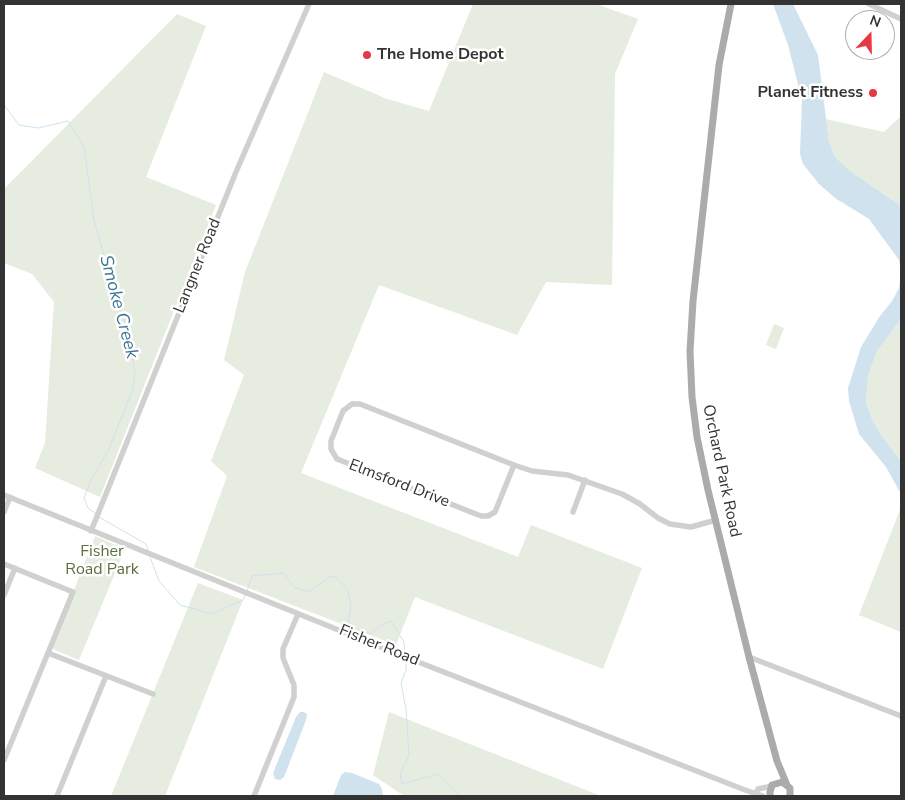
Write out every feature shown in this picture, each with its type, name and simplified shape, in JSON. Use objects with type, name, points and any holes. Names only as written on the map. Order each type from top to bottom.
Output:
[{"type":"main road","name":"Orchard Park Road","points":[[731,4],[719,68],[697,262],[690,334],[691,377],[695,423],[708,490],[749,657],[777,761],[791,791],[790,796]]},
{"type":"main road","name":"Orchard Park Road","points":[[770,796],[778,774],[777,761]]},
{"type":"main road","points":[[773,785],[782,782],[787,785]]},
{"type":"street","name":"Langner Road","points":[[91,531],[233,180],[309,4]]},
{"type":"street","points":[[869,4],[878,6],[901,19]]},
{"type":"street","name":"Elmsford Drive","points":[[514,465],[497,508],[492,514],[484,516],[341,461],[334,456],[330,445],[343,411],[349,406],[356,404],[514,465],[532,472],[562,473],[585,480],[632,498],[658,518],[670,524],[691,527],[716,520]]},
{"type":"street","points":[[573,512],[585,480]]},
{"type":"street","points":[[4,512],[7,496]]},
{"type":"street","name":"Fisher Road","points":[[7,496],[405,657],[763,796]]},
{"type":"street","points":[[4,564],[73,592],[4,760]]},
{"type":"street","points":[[4,595],[15,568]]},
{"type":"street","points":[[254,796],[294,697],[294,685],[283,658],[284,649],[298,614]]},
{"type":"street","points":[[48,653],[153,694]]},
{"type":"street","points":[[749,657],[901,716]]},
{"type":"street","points":[[57,796],[106,676]]},
{"type":"street","points":[[756,793],[758,790],[773,785]]},
{"type":"green space","points":[[473,4],[596,4],[638,19],[615,74],[612,285],[546,282],[517,335],[379,285],[301,473],[518,557],[531,525],[642,568],[603,669],[415,597],[396,645],[194,567],[227,476],[211,461],[244,375],[224,360],[245,272],[324,72],[387,99],[429,111]]},
{"type":"green space","points":[[177,14],[206,26],[146,177],[216,205],[100,497],[35,468],[45,443],[54,302],[32,274],[4,263],[4,189]]},
{"type":"green space","points":[[901,116],[901,206],[850,171],[835,157],[829,143],[826,119],[884,132]]},
{"type":"green space","points":[[901,319],[901,461],[881,435],[866,403],[868,376],[877,351]]},
{"type":"green space","points":[[774,324],[784,328],[776,349],[766,345]]},
{"type":"green space","points":[[901,507],[901,632],[859,615]]},
{"type":"green space","name":"Fisher Road Park","points":[[95,536],[125,549],[79,660],[52,647]]},
{"type":"green space","points":[[198,583],[243,600],[165,796],[111,796]]},
{"type":"green space","points":[[389,712],[601,796],[404,796],[373,775]]},
{"type":"water","points":[[773,4],[793,4],[818,55],[829,142],[835,157],[850,171],[901,206],[901,272],[899,260],[869,219],[835,198],[819,184],[803,164],[800,154],[802,100],[788,45]]},
{"type":"water","points":[[901,272],[901,319],[877,351],[868,376],[866,403],[881,435],[901,461],[901,494],[886,467],[859,434],[849,401],[848,388],[861,347],[899,288]]},
{"type":"water","points":[[300,712],[307,714],[306,720],[284,777],[280,780],[275,779],[273,773],[296,717]]},
{"type":"water","points":[[345,772],[379,784],[383,796],[333,796],[341,775]]},
{"type":"waterway","name":"Smoke Creek","points":[[4,105],[19,125],[38,128],[68,121],[84,147],[94,220],[112,285],[125,322],[135,371],[133,389],[109,449],[90,482],[84,498],[88,508],[96,514]]},
{"type":"waterway","name":"Smoke Creek","points":[[99,517],[146,544],[148,551]]},
{"type":"waterway","name":"Smoke Creek","points":[[150,557],[159,581],[180,605],[212,614],[243,600],[245,595]]},
{"type":"waterway","points":[[247,591],[252,576],[283,573],[294,587],[308,592],[331,576],[337,578],[347,589],[351,605],[348,622],[359,631],[372,634],[379,626],[391,621],[404,642],[405,653]]},
{"type":"waterway","points":[[406,660],[406,670],[401,683],[406,709],[409,755],[400,774],[402,784],[438,774],[459,796]]},
{"type":"place","name":"The Home Depot","points":[[367,55]]},
{"type":"place","name":"Planet Fitness","points":[[873,93]]}]
